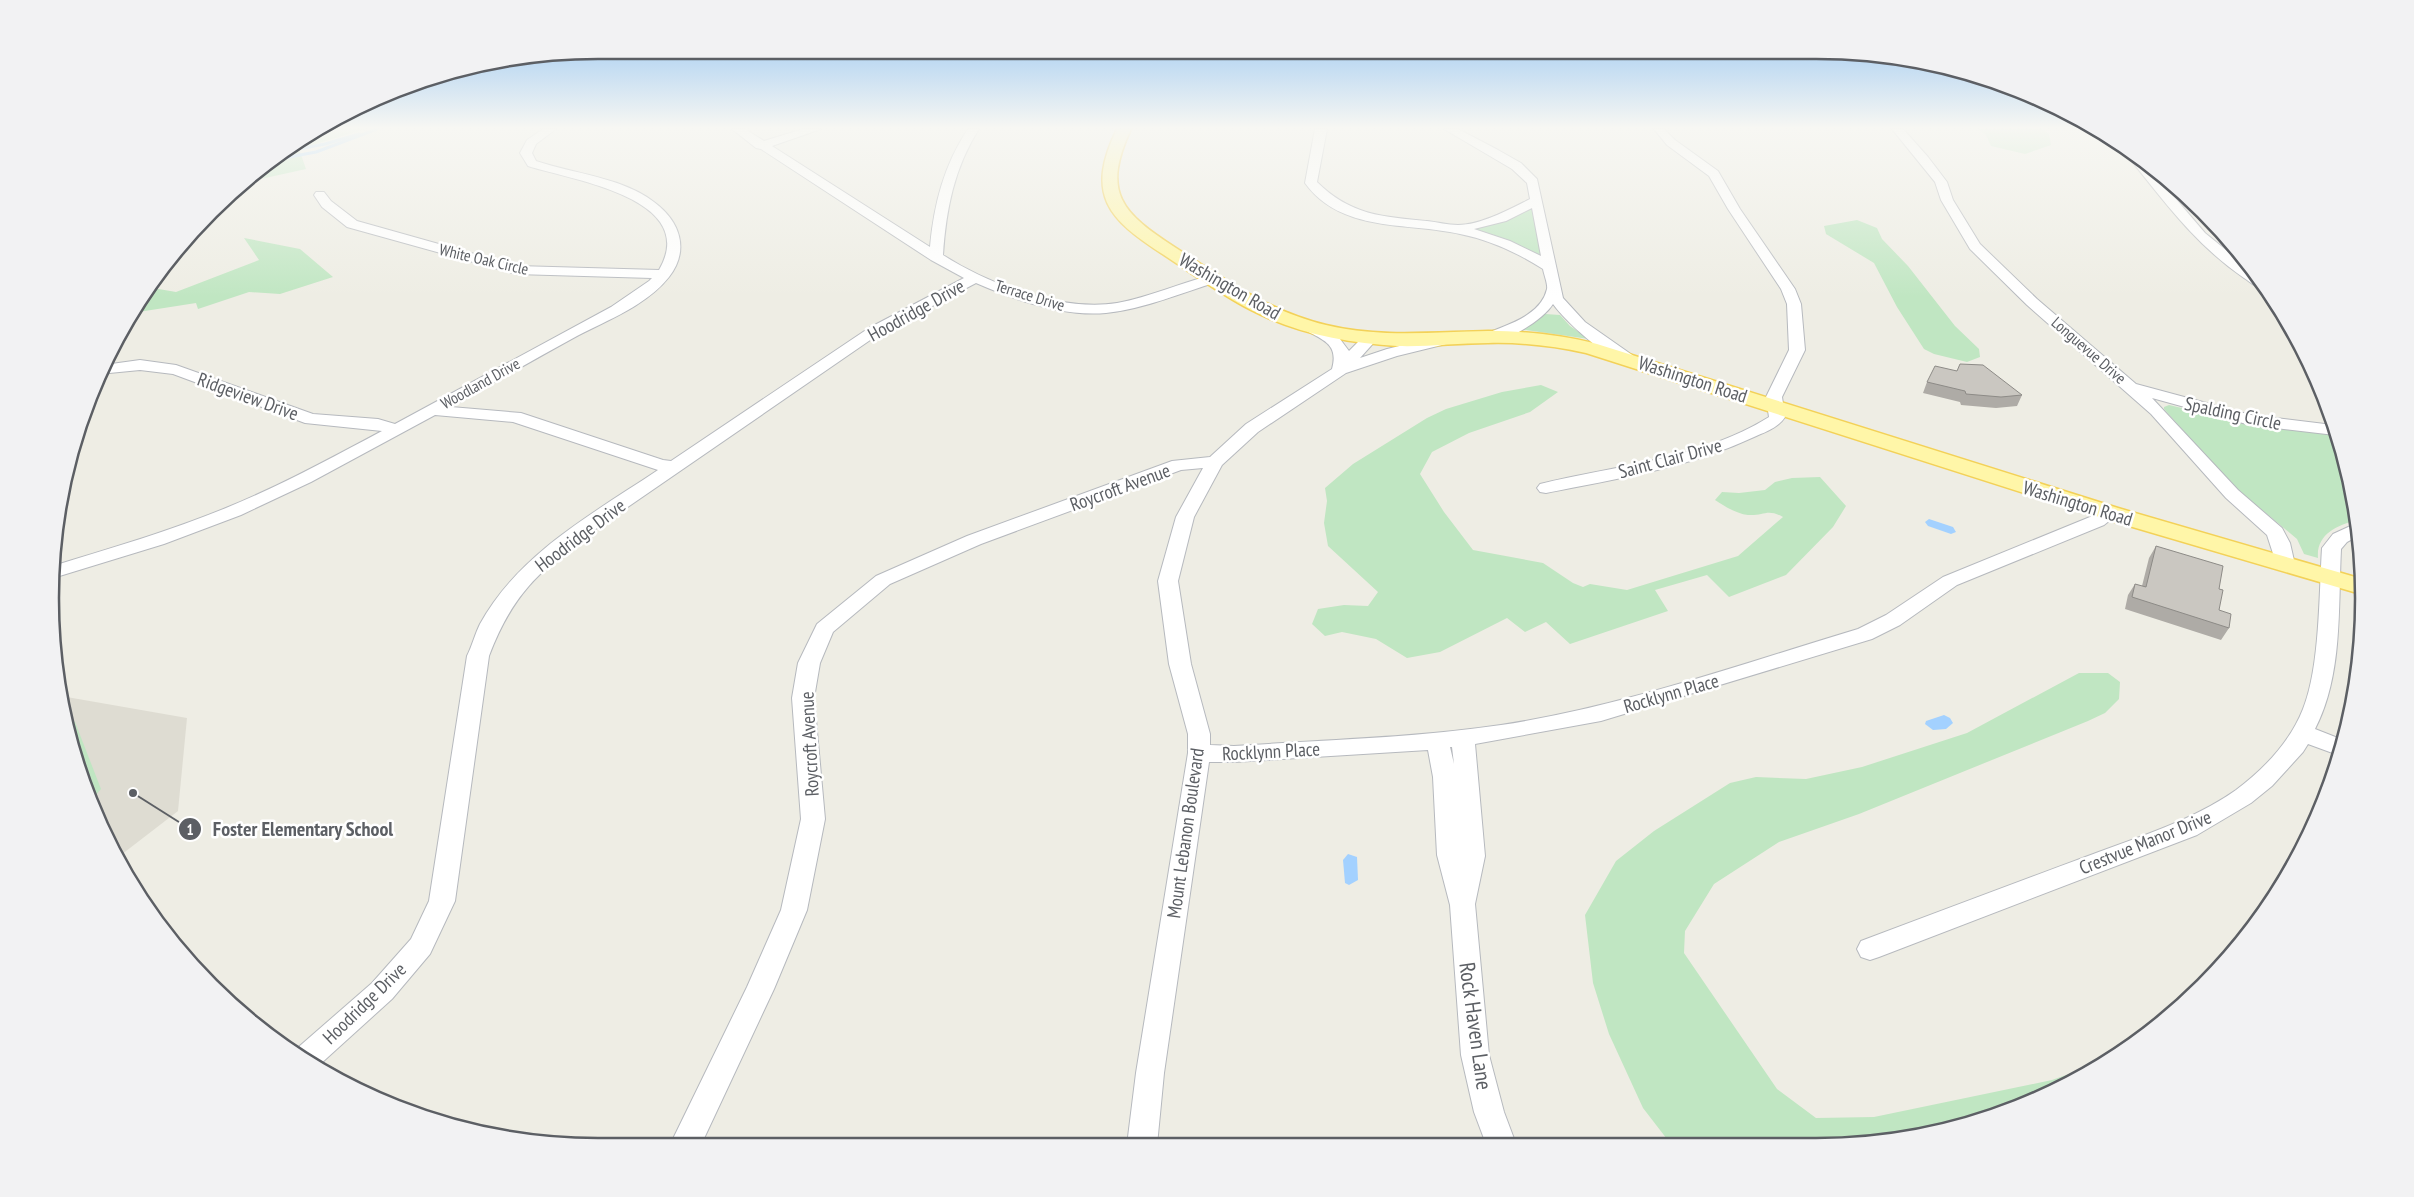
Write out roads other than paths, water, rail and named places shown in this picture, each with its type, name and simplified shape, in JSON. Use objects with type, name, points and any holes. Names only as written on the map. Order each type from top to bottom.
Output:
[{"type":"main road","name":"Washington Road","points":[[1110,185],[1110,191],[1116,206],[1126,220],[1143,234],[1257,306],[1310,327],[1370,338],[1446,340],[1490,337],[1566,343],[1630,360],[2110,513],[2355,585]]},
{"type":"street","name":"Woodland Drive","points":[[60,570],[172,534],[257,501],[432,410],[616,310],[644,291],[664,274],[676,246],[672,229],[662,215],[625,191],[608,185]]},
{"type":"street","name":"Terrace Drive","points":[[822,185],[936,257],[975,278],[1061,306],[1089,310],[1129,304],[1212,279]]},
{"type":"street","points":[[936,257],[928,229],[946,185]]},
{"type":"street","points":[[1313,185],[1321,195],[1336,206],[1366,216],[1400,224],[1457,229],[1499,241],[1530,254],[1549,267]]},
{"type":"street","points":[[1534,185],[1553,290],[1560,305],[1573,319],[1630,360]]},
{"type":"street","points":[[1721,185],[1792,297],[1797,350],[1793,362],[1774,396],[1776,406]]},
{"type":"street","name":"Longuevue Drive","points":[[1942,185],[1947,200],[1975,246],[2032,302],[2132,387],[2157,411],[2232,494],[2275,532],[2281,543],[2286,565]]},
{"type":"street","points":[[2157,185],[2200,236],[2220,254],[2245,272]]},
{"type":"street","name":"White Oak Circle","points":[[320,195],[326,204],[352,224],[516,270],[664,274]]},
{"type":"street","points":[[1457,229],[1501,218],[1537,201]]},
{"type":"street","points":[[898,233],[928,229]]},
{"type":"street","name":"Hoodridge Drive","points":[[310,1054],[389,983],[421,946],[442,901],[478,656],[490,625],[510,594],[543,559],[673,467],[874,331],[975,278]]},
{"type":"street","points":[[1490,337],[1523,324],[1539,314],[1548,304],[1553,290]]},
{"type":"street","points":[[1310,327],[1332,339],[1341,348],[1344,360],[1339,371]]},
{"type":"street","name":"Mount Lebanon Boulevard","points":[[1143,1138],[1150,1073],[1199,753],[1199,734],[1180,664],[1168,581],[1185,517],[1215,462],[1252,428],[1339,371],[1370,338]]},
{"type":"street","points":[[1339,371],[1392,352],[1446,340]]},
{"type":"street","name":"Ridgeview Drive","points":[[110,369],[140,365],[176,370],[311,419],[378,424],[395,429]]},
{"type":"street","name":"Spalding Circle","points":[[2132,387],[2250,420],[2328,429]]},
{"type":"street","name":"Saint Clair Drive","points":[[1546,488],[1656,465],[1710,450],[1774,421],[1777,417],[1776,406]]},
{"type":"street","points":[[432,410],[515,417],[660,465],[673,467]]},
{"type":"street","name":"Roycroft Avenue","points":[[688,1138],[760,989],[794,910],[813,818],[803,698],[809,663],[824,629],[883,580],[974,540],[1178,465],[1215,462]]},
{"type":"street","name":"Rocklynn Place","points":[[1199,753],[1234,754],[1438,741],[1502,734],[1602,713],[1851,640],[1886,624],[1950,581],[2097,521],[2110,513]]},
{"type":"street","name":"Crestvue Manor Drive","points":[[1870,949],[2188,828],[2228,807],[2257,786],[2283,762],[2303,733],[2314,710],[2323,677],[2332,548],[2340,538],[2351,532]]},
{"type":"street","points":[[2303,733],[2335,746]]},
{"type":"street","name":"Rock Haven Lane","points":[[1459,821],[1463,738]]},
{"type":"street","name":"Rock Haven Lane","points":[[1438,741],[1445,777],[1472,856],[1463,905],[1475,1055],[1489,1112],[1499,1138]]},
{"type":"water","points":[[1929,519],[1953,527],[1956,532],[1951,534],[1928,526],[1925,522]]},
{"type":"water","points":[[1944,715],[1950,718],[1953,723],[1946,729],[1933,730],[1925,724],[1926,721]]},
{"type":"water","points":[[1348,854],[1357,857],[1358,880],[1349,885],[1345,883],[1343,860]]},
{"type":"place","name":"Foster Elementary School","points":[[133,793]]}]
